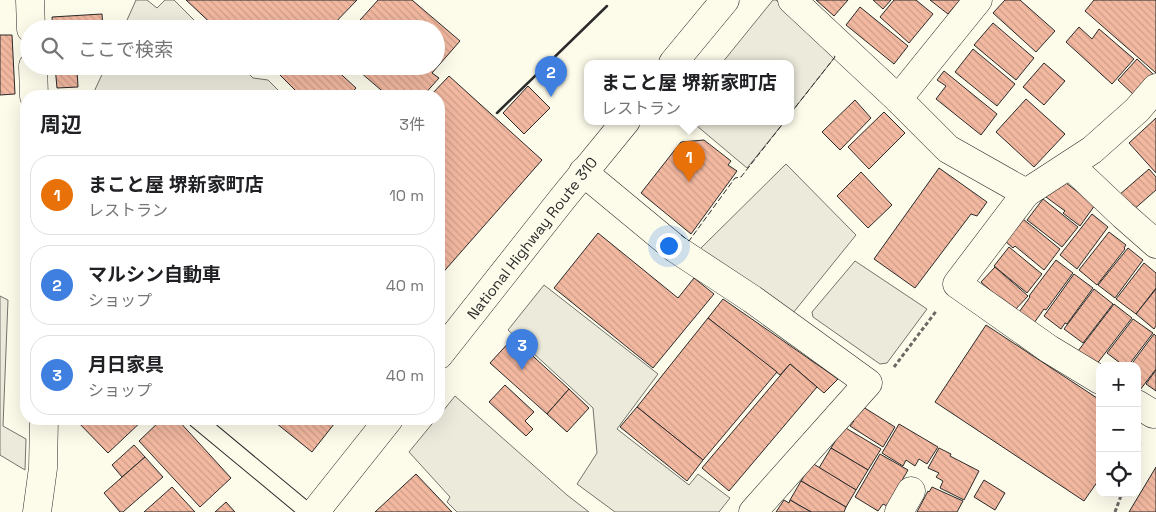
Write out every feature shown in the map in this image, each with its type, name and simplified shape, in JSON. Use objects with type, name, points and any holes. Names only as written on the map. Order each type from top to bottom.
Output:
[{"type":"main road","points":[[30,0],[31,20]]},
{"type":"main road","points":[[675,60],[725,0]]},
{"type":"main road","points":[[792,0],[898,99],[948,149],[1026,193]]},
{"type":"main road","points":[[898,99],[978,0]]},
{"type":"main road","points":[[33,75],[34,90]]},
{"type":"main road","points":[[1096,377],[1049,348],[957,284],[1026,193],[1092,150],[1137,110],[1156,88]]},
{"type":"main road","name":"National Highway Route 310","points":[[445,347],[623,125]]},
{"type":"main road","points":[[1070,165],[1156,244]]},
{"type":"main road","points":[[584,172],[676,249],[752,298],[868,383],[753,512]]},
{"type":"main road","points":[[37,512],[43,468],[44,425]]},
{"type":"main road","points":[[315,512],[383,425]]},
{"type":"lane","points":[[203,425],[308,512]]},
{"type":"path","points":[[868,383],[888,375],[957,284]]},
{"type":"path","points":[[1115,512],[1121,497]]},
{"type":"shaded area","points":[[136,0],[147,0],[157,8],[165,0],[174,0],[194,20],[127,20]]},
{"type":"shaded area","points":[[773,0],[776,0],[835,57],[794,109],[794,60],[724,60]]},
{"type":"shaded area","points":[[102,75],[250,75],[253,78],[268,80],[278,90],[95,90]]},
{"type":"shaded area","points":[[696,125],[782,125],[747,168]]},
{"type":"shaded area","points":[[786,164],[856,235],[793,313],[700,249]]},
{"type":"shaded area","points":[[855,261],[927,309],[887,363],[880,364],[813,317],[812,312]]},
{"type":"shaded area","points":[[544,285],[658,374],[617,429],[689,485],[698,474],[730,498],[719,512],[615,512],[577,484],[597,453],[593,408],[508,330]]},
{"type":"shaded area","points":[[0,296],[8,300],[3,426],[26,439],[25,470],[0,455]]},
{"type":"shaded area","points":[[455,396],[567,495],[589,512],[457,512],[447,502],[450,497],[409,452],[431,425],[445,425],[445,408]]},
{"type":"building","points":[[186,0],[357,0],[338,20],[207,20]]},
{"type":"building","points":[[378,0],[412,0],[435,20],[360,20]]},
{"type":"building","points":[[816,0],[848,0],[834,16]]},
{"type":"building","points":[[873,0],[891,0],[883,9]]},
{"type":"building","points":[[894,0],[916,0],[933,14],[909,43],[880,17]]},
{"type":"building","points":[[930,0],[960,0],[948,14]]},
{"type":"building","points":[[1005,0],[1020,0],[1055,31],[1036,52],[993,13]]},
{"type":"building","points":[[1094,0],[1156,0],[1156,73],[1085,11]]},
{"type":"building","points":[[860,7],[908,46],[894,64],[846,25]]},
{"type":"building","points":[[102,14],[102,20],[52,20],[52,17]]},
{"type":"building","points":[[993,23],[1034,58],[1016,80],[974,45]]},
{"type":"building","points":[[1079,27],[1092,39],[1099,29],[1134,59],[1112,84],[1066,42]]},
{"type":"building","points":[[445,28],[460,41],[445,58]]},
{"type":"building","points":[[0,35],[12,35],[15,94],[0,95]]},
{"type":"building","points":[[973,49],[1015,84],[997,106],[955,72]]},
{"type":"building","points":[[1137,59],[1154,75],[1135,96],[1118,80]]},
{"type":"building","points":[[1044,63],[1065,81],[1044,105],[1023,87]]},
{"type":"building","points":[[944,71],[997,114],[981,135],[936,99],[946,86],[937,80]]},
{"type":"building","points":[[56,75],[77,75],[78,87],[57,88]]},
{"type":"building","points":[[280,75],[342,75],[356,88],[354,90],[295,90]]},
{"type":"building","points":[[364,75],[435,75],[439,78],[428,90],[381,90]]},
{"type":"building","points":[[449,76],[542,160],[445,270],[445,90],[436,90]]},
{"type":"building","points":[[528,86],[550,108],[524,134],[503,113]]},
{"type":"building","points":[[1026,99],[1065,134],[1034,167],[996,132]]},
{"type":"building","points":[[855,100],[871,118],[840,150],[822,132]]},
{"type":"building","points":[[884,112],[905,133],[869,169],[848,147]]},
{"type":"building","points":[[1156,118],[1156,173],[1129,143]]},
{"type":"building","points":[[704,140],[731,161],[728,165],[737,171],[691,234],[641,193],[681,142]]},
{"type":"building","points":[[939,168],[987,202],[977,216],[971,214],[915,288],[874,259]]},
{"type":"building","points":[[1149,169],[1156,177],[1156,190],[1132,211],[1119,195]]},
{"type":"building","points":[[861,172],[892,205],[868,228],[837,196]]},
{"type":"building","points":[[1056,183],[1066,183],[1095,205],[1080,226],[1063,213],[1065,211],[1046,197]]},
{"type":"building","points":[[1043,199],[1078,227],[1062,247],[1027,220]]},
{"type":"building","points":[[1092,214],[1108,227],[1077,269],[1060,255]]},
{"type":"building","points":[[1023,219],[1060,249],[1044,270],[1015,246],[1013,248],[1005,241]]},
{"type":"building","points":[[1109,232],[1126,245],[1125,249],[1097,285],[1079,270]]},
{"type":"building","points":[[598,233],[678,298],[694,278],[714,294],[653,368],[554,288]]},
{"type":"building","points":[[1009,247],[1042,274],[1027,293],[994,266]]},
{"type":"building","points":[[1128,248],[1143,260],[1115,298],[1098,285]]},
{"type":"building","points":[[1056,260],[1073,273],[1034,323],[1019,312]]},
{"type":"building","points":[[1144,263],[1156,273],[1156,288],[1136,314],[1116,299]]},
{"type":"building","points":[[995,267],[1028,296],[1014,311],[981,282]]},
{"type":"building","points":[[1074,274],[1093,288],[1067,324],[1065,323],[1061,329],[1044,316]]},
{"type":"building","points":[[1094,289],[1113,304],[1083,343],[1064,329]]},
{"type":"building","points":[[1156,289],[1156,326],[1154,329],[1136,314]]},
{"type":"building","points":[[723,299],[838,379],[824,393],[790,364],[780,375],[708,318]]},
{"type":"building","points":[[1114,304],[1132,318],[1098,362],[1096,362],[1096,365],[1078,351]]},
{"type":"building","points":[[708,318],[777,372],[703,460],[637,407]]},
{"type":"building","points":[[1133,319],[1153,333],[1131,362],[1119,362],[1107,353]]},
{"type":"building","points":[[986,325],[1096,397],[1096,484],[1084,501],[935,402]]},
{"type":"building","points":[[1154,334],[1156,336],[1156,369],[1141,389],[1141,362],[1133,362]]},
{"type":"building","points":[[513,338],[569,389],[547,414],[490,363]]},
{"type":"building","points":[[790,364],[817,387],[729,491],[702,468]]},
{"type":"building","points":[[1156,370],[1156,391],[1146,384]]},
{"type":"building","points":[[505,385],[534,412],[525,421],[533,429],[526,436],[489,402]]},
{"type":"building","points":[[569,389],[589,408],[567,432],[547,414]]},
{"type":"building","points":[[860,405],[895,427],[883,447],[850,426],[854,421],[851,419]]},
{"type":"building","points":[[637,407],[703,460],[687,481],[620,427]]},
{"type":"building","points":[[899,424],[938,447],[927,464],[919,459],[915,466],[906,460],[903,466],[882,453]]},
{"type":"building","points":[[81,425],[138,425],[108,453]]},
{"type":"building","points":[[156,425],[182,425],[231,478],[200,507],[139,441]]},
{"type":"building","points":[[278,425],[333,425],[312,452]]},
{"type":"building","points":[[844,427],[881,449],[868,470],[831,448]]},
{"type":"building","points":[[134,445],[145,457],[122,477],[112,465]]},
{"type":"building","points":[[831,448],[868,470],[856,490],[819,468]]},
{"type":"building","points":[[939,448],[979,471],[964,500],[940,488],[943,481],[936,477],[939,473],[928,468]]},
{"type":"building","points":[[880,454],[908,470],[887,506],[883,504],[878,511],[855,497]]},
{"type":"building","points":[[145,457],[163,477],[123,512],[120,512],[104,493]]},
{"type":"building","points":[[812,463],[856,490],[846,507],[801,481]]},
{"type":"building","points":[[1156,467],[1156,512],[1129,512],[1138,497],[1141,497],[1141,492]]},
{"type":"building","points":[[416,474],[452,512],[375,512]]},
{"type":"building","points":[[984,480],[1005,493],[995,510],[974,497]]},
{"type":"building","points":[[801,481],[846,507],[844,512],[811,512],[790,500]]},
{"type":"building","points":[[172,487],[195,512],[144,512]]},
{"type":"building","points":[[932,487],[963,501],[957,512],[917,512]]},
{"type":"building","points":[[784,500],[789,503],[790,500],[811,512],[776,512]]},
{"type":"building","points":[[226,502],[235,512],[215,512]]},
{"type":"fence","points":[[794,109],[835,57],[834,55]]},
{"type":"fence","points":[[681,235],[689,241],[735,178],[741,177],[782,125]]},
{"type":"wall","points":[[497,113],[607,6]]},
{"type":"place","name":"マルシン自動車","points":[[551,97]]},
{"type":"place","name":"まこと屋 堺新家町店","points":[[689,182]]},
{"type":"place","name":"月日家具","points":[[522,370]]}]
